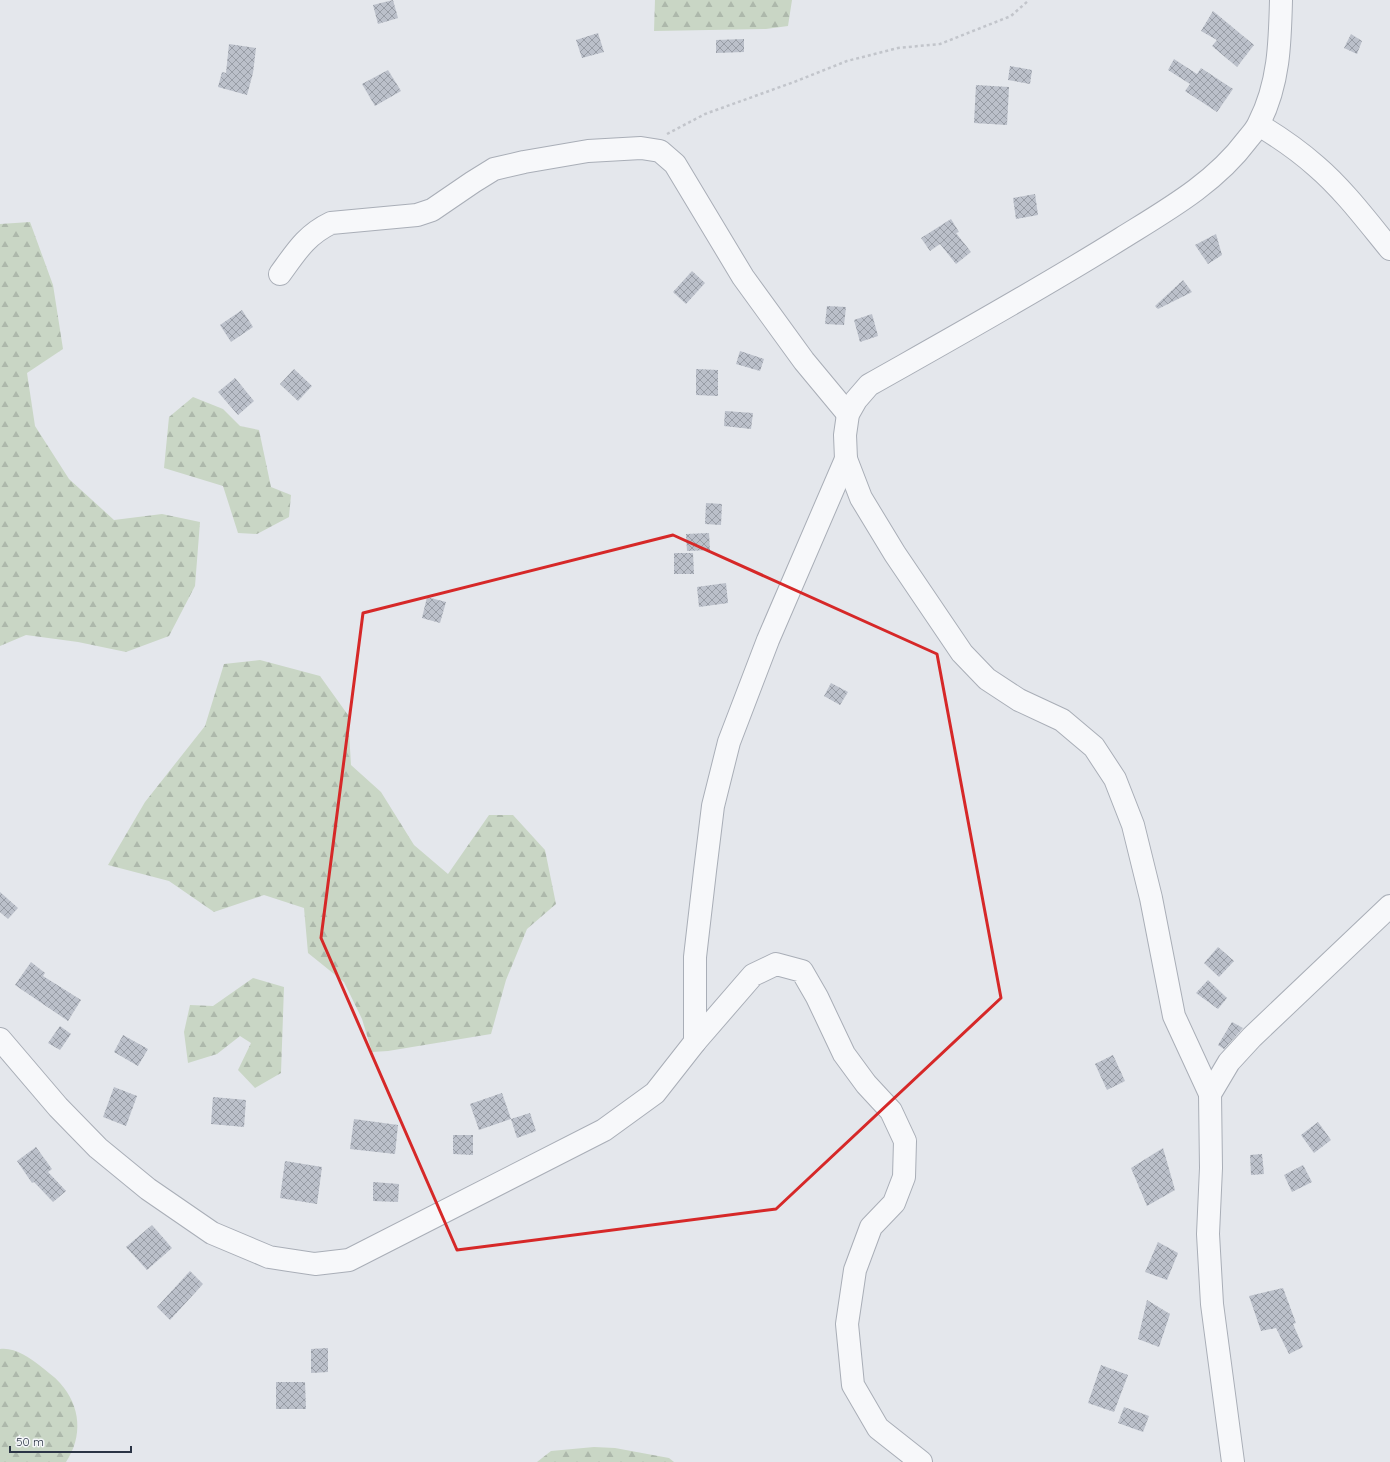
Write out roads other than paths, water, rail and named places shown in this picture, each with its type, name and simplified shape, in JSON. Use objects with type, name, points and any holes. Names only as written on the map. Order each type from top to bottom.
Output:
[{"type":"street","points":[[1233,1462],[1212,1304],[1208,1234],[1211,1168],[1210,1094],[1174,1016],[1151,898],[1133,825],[1115,779],[1094,747],[1062,720],[1019,700],[987,679],[962,653],[895,554],[865,505],[846,459],[845,435],[848,414],[856,400],[869,385],[1050,283],[1149,221],[1214,177],[1234,157],[1259,125],[1270,99],[1276,76],[1280,48],[1281,0]]},
{"type":"street","points":[[1259,125],[1288,143],[1318,167],[1353,204],[1390,249]]},
{"type":"street","points":[[280,274],[305,239],[318,229],[331,223],[417,215],[432,210],[472,182],[494,169],[524,162],[588,152],[642,148],[660,151],[675,164],[744,277],[804,361],[848,414]]},
{"type":"street","points":[[695,1042],[695,957],[702,894],[713,806],[729,742],[768,640],[846,459]]},
{"type":"street","points":[[1210,1094],[1229,1062],[1243,1047],[1390,906]]},
{"type":"street","points":[[0,1039],[58,1107],[98,1148],[148,1189],[212,1233],[269,1257],[315,1264],[349,1260],[604,1130],[655,1093],[695,1042],[753,975],[776,964],[802,971],[817,997],[844,1054],[866,1084],[891,1111],[905,1141],[904,1177],[894,1203],[872,1227],[855,1270],[847,1324],[852,1385],[878,1428],[921,1462]]}]
